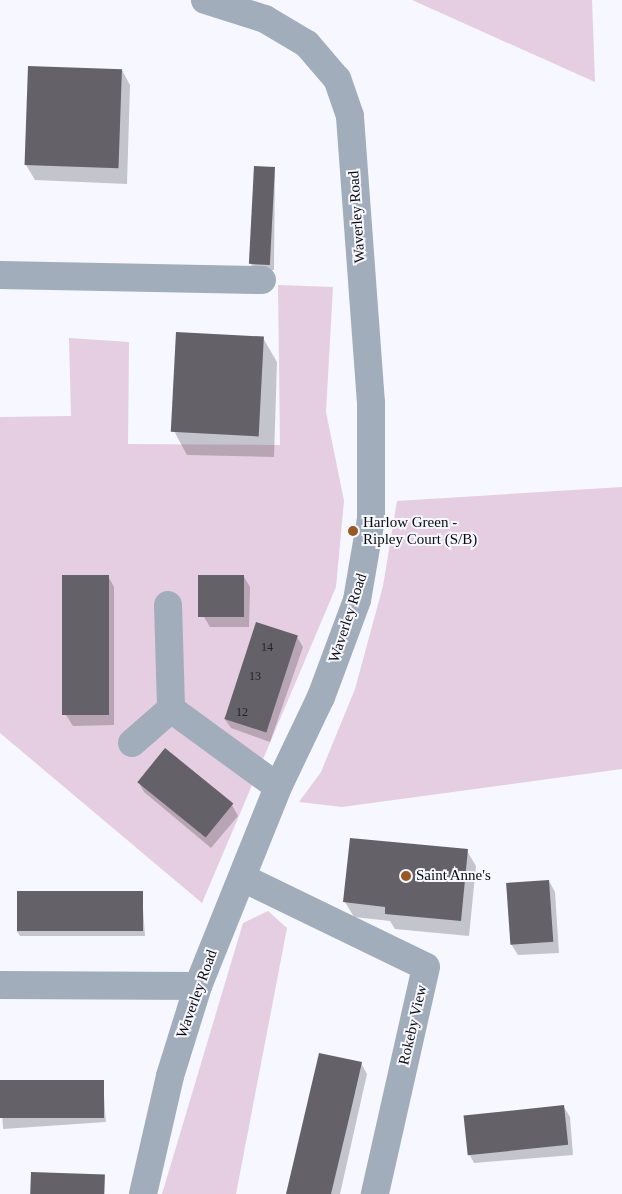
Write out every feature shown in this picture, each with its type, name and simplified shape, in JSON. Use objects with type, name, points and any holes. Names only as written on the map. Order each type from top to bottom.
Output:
[{"type":"street","name":"Waverley Road","points":[[143,1194],[170,1076],[198,986],[278,787],[321,697],[357,600],[370,538],[370,403],[350,116],[337,79],[307,44],[265,19],[205,0]]},
{"type":"street","points":[[0,275],[262,280]]},
{"type":"street","points":[[132,743],[170,709],[168,605]]},
{"type":"street","points":[[170,709],[278,787]]},
{"type":"street","name":"Rokeby View","points":[[243,878],[426,967],[375,1194]]},
{"type":"street","points":[[0,985],[198,986]]},
{"type":"shaded area","points":[[412,0],[592,0],[595,82]]},
{"type":"shaded area","points":[[278,285],[333,287],[326,412],[344,501],[336,587],[202,903],[0,733],[0,417],[71,416],[69,338],[129,342],[128,444],[280,445]]},
{"type":"shaded area","points":[[622,487],[622,769],[342,807],[299,802],[321,772],[355,689],[383,586],[397,501]]},
{"type":"shaded area","points":[[268,911],[287,928],[236,1194],[162,1194],[243,923]]},
{"type":"building","points":[[28,66],[122,69],[118,168],[25,165]]},
{"type":"building","points":[[254,166],[275,167],[270,265],[249,264]]},
{"type":"building","points":[[176,332],[264,337],[259,436],[171,432]]},
{"type":"building","points":[[62,575],[109,575],[109,715],[62,715]]},
{"type":"building","points":[[198,575],[244,575],[244,617],[198,617]]},
{"type":"building","points":[[256,622],[298,636],[266,733],[224,719]]},
{"type":"building","points":[[165,748],[233,803],[206,838],[137,782]]},
{"type":"building","name":"Saint Anne's","points":[[350,838],[468,849],[461,921],[385,914],[385,907],[343,902]]},
{"type":"building","points":[[549,880],[553,942],[510,945],[506,883]]},
{"type":"building","points":[[17,891],[143,891],[143,931],[17,931]]},
{"type":"building","points":[[319,1053],[362,1062],[351,1110],[331,1194],[286,1194]]},
{"type":"building","points":[[0,1080],[104,1080],[104,1118],[0,1118]]},
{"type":"building","points":[[564,1105],[568,1145],[468,1155],[464,1116]]},
{"type":"building","points":[[31,1172],[105,1175],[104,1194],[30,1194]]},
{"type":"place","name":"Harlow Green - Ripley Court (S/B)","points":[[353,531]]},
{"type":"place","name":"Saint Anne's","points":[[406,876]]}]
